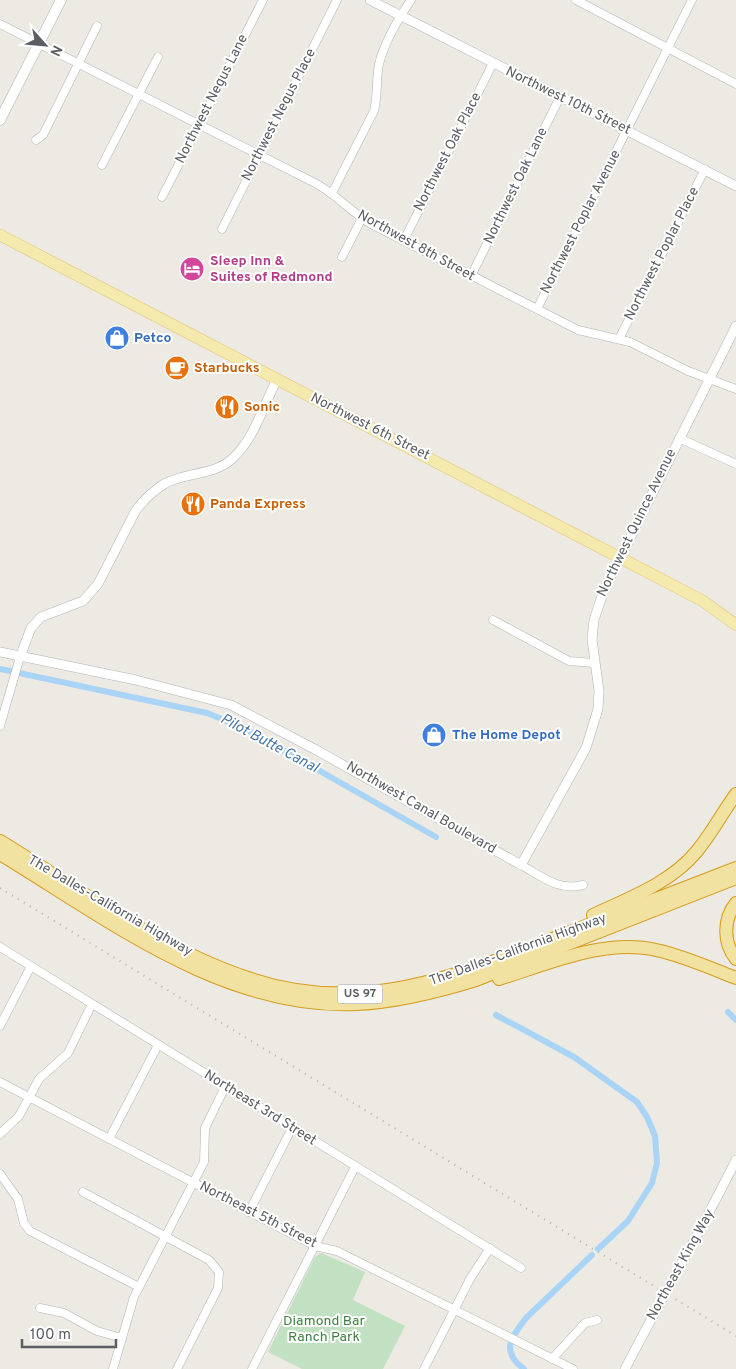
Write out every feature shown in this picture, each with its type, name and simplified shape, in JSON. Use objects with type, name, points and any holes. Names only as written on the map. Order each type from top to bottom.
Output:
[{"type":"highway","points":[[503,958],[663,881],[696,853],[736,794]]},
{"type":"highway","name":"The Dalles-California Highway","points":[[0,841],[179,949],[232,973],[281,987],[321,993],[359,994],[437,981],[503,958],[736,868]]},
{"type":"highway","name":"The Dalles-California Highway","points":[[0,854],[174,958],[244,989],[277,998],[322,1004],[358,1004],[404,999],[438,992],[476,980],[736,878]]},
{"type":"highway","points":[[736,903],[727,920],[726,931],[728,944],[736,959]]},
{"type":"highway","points":[[438,992],[477,985],[601,950],[632,947],[655,949],[680,956],[736,978]]},
{"type":"main road","points":[[0,120],[60,0]]},
{"type":"main road","name":"Northwest 6th Street","points":[[0,235],[703,601],[736,625]]},
{"type":"street","name":"Northwest Negus Lane","points":[[162,197],[262,0]]},
{"type":"street","name":"Northwest Negus Place","points":[[222,229],[337,0]]},
{"type":"street","name":"Northwest 10th Street","points":[[370,0],[736,186]]},
{"type":"street","points":[[332,193],[374,111],[379,65],[400,16],[411,0]]},
{"type":"street","points":[[576,0],[736,84]]},
{"type":"street","name":"Northwest Poplar Avenue","points":[[537,309],[692,0]]},
{"type":"street","name":"Northwest 8th Street","points":[[0,24],[259,154],[332,193],[362,218],[578,330],[619,339],[688,371],[736,389]]},
{"type":"street","points":[[36,140],[43,135],[97,26]]},
{"type":"street","points":[[102,165],[158,57]]},
{"type":"street","name":"Northwest Oak Place","points":[[404,240],[493,63]]},
{"type":"street","name":"Northwest Oak Lane","points":[[471,276],[560,97]]},
{"type":"street","name":"Northwest Poplar Place","points":[[619,339],[705,169]]},
{"type":"street","points":[[342,257],[362,218]]},
{"type":"street","name":"Northwest Quince Avenue","points":[[521,865],[586,748],[592,733],[599,692],[592,639],[597,607],[678,438],[736,326]]},
{"type":"street","points":[[0,726],[19,659],[31,628],[41,617],[83,601],[98,584],[136,510],[144,500],[164,484],[210,470],[231,460],[248,438],[277,379]]},
{"type":"street","points":[[678,438],[736,464]]},
{"type":"street","points":[[493,620],[568,661],[594,663]]},
{"type":"street","name":"Northwest Canal Boulevard","points":[[0,652],[19,659],[136,680],[231,705],[350,768],[521,865],[566,888],[583,885]]},
{"type":"street","name":"Northeast 3rd Street","points":[[0,947],[354,1167],[521,1268]]},
{"type":"street","points":[[0,1026],[31,966]]},
{"type":"street","points":[[0,1134],[19,1116],[39,1079],[68,1053],[92,1004]]},
{"type":"street","points":[[109,1139],[158,1045]]},
{"type":"street","name":"Northeast 5th Street","points":[[0,1082],[314,1246],[337,1251],[573,1369]]},
{"type":"street","points":[[114,1369],[134,1297],[204,1162],[205,1128],[225,1086]]},
{"type":"street","points":[[249,1212],[292,1128]]},
{"type":"street","name":"Northeast King Way","points":[[625,1369],[664,1293],[699,1234],[736,1160]]},
{"type":"street","points":[[252,1369],[354,1167]]},
{"type":"street","points":[[0,1174],[18,1199],[24,1223],[30,1230],[139,1287]]},
{"type":"street","points":[[82,1192],[209,1260],[219,1272],[218,1288],[177,1369]]},
{"type":"street","points":[[424,1369],[490,1248]]},
{"type":"street","points":[[40,1308],[64,1313],[97,1331],[122,1338]]},
{"type":"street","points":[[552,1359],[585,1323],[597,1320]]},
{"type":"green space","name":"Diamond Bar Ranch Park","points":[[321,1253],[365,1272],[353,1300],[405,1326],[383,1369],[302,1369],[268,1352],[315,1257]]},
{"type":"waterway","name":"Pilot Butte Canal","points":[[0,669],[207,713],[246,729],[436,837]]},
{"type":"waterway","points":[[728,1012],[736,1020]]},
{"type":"waterway","name":"Pilot Butte Canal","points":[[496,1015],[574,1057],[637,1102],[647,1117],[655,1136],[657,1163],[652,1183],[628,1221],[598,1249]]},
{"type":"waterway","name":"Pilot Butte Canal","points":[[524,1369],[512,1356],[510,1350],[512,1338],[526,1318],[592,1255]]},
{"type":"railway","points":[[0,888],[736,1336]]},
{"type":"place","name":"Sleep Inn & Suites of Redmond","points":[[192,269]]},
{"type":"place","name":"Petco","points":[[117,338]]},
{"type":"place","name":"Starbucks","points":[[177,368]]},
{"type":"place","name":"Sonic","points":[[227,407]]},
{"type":"place","name":"Panda Express","points":[[193,504]]},
{"type":"place","name":"The Home Depot","points":[[434,735]]}]
